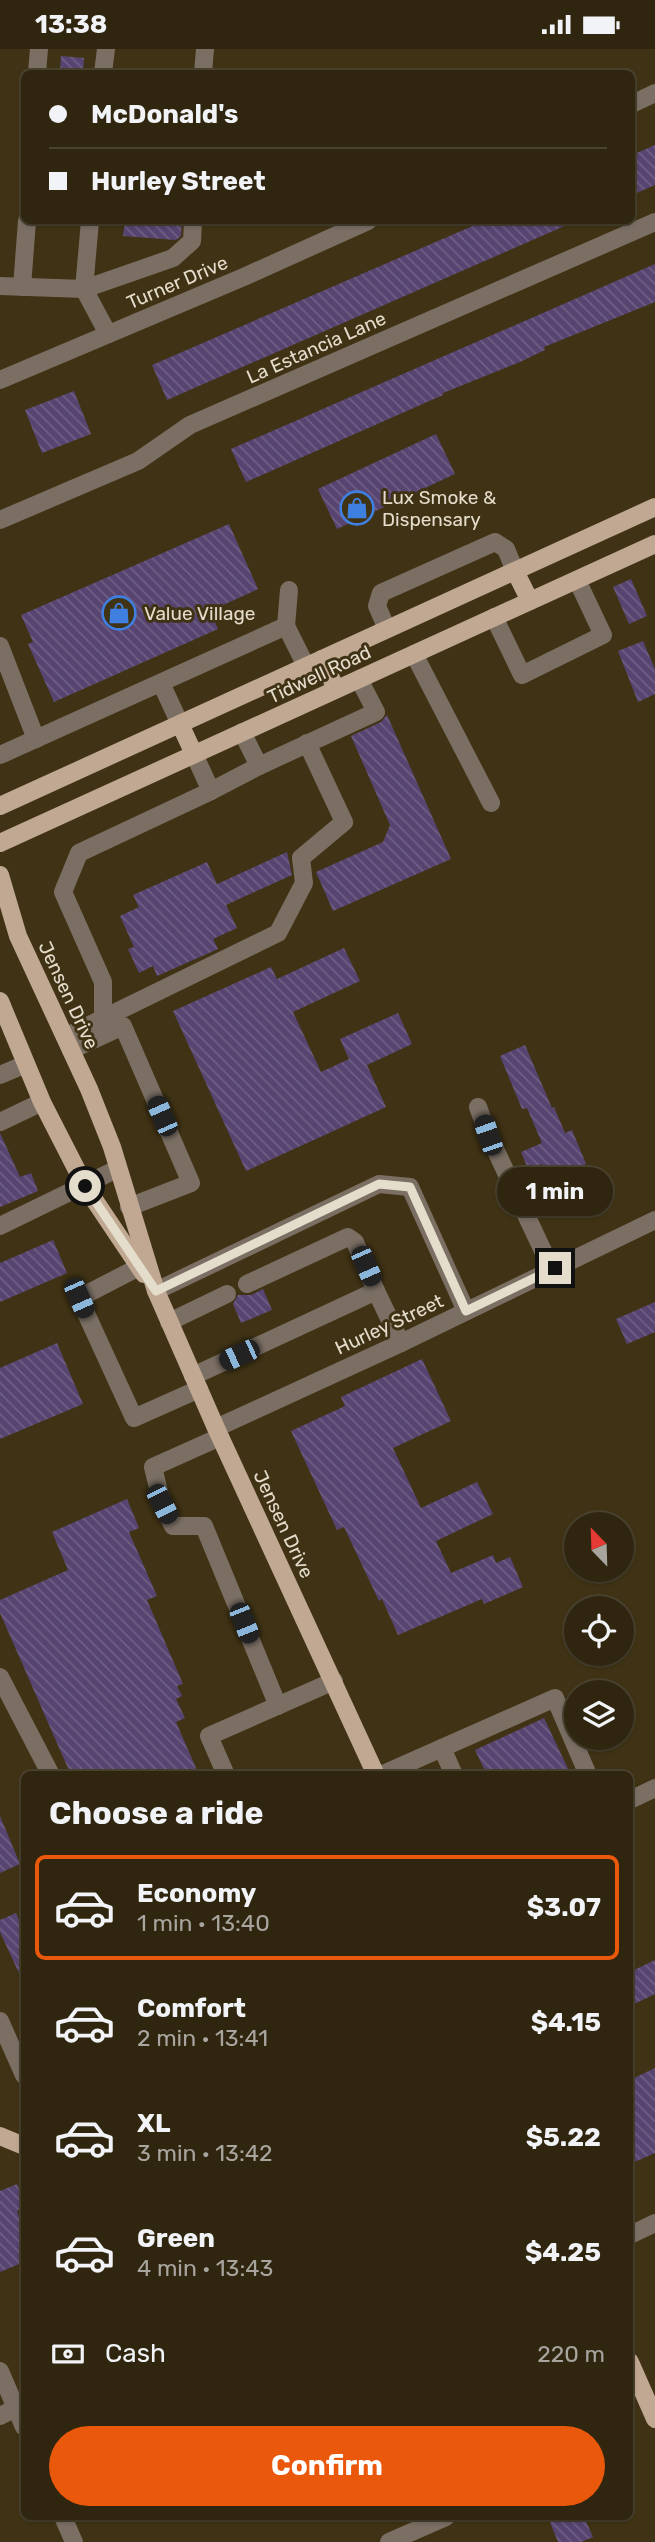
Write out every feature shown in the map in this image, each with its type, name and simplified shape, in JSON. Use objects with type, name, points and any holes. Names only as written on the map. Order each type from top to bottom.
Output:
[{"type":"main road","name":"Tidwell Road","points":[[0,806],[655,507]]},
{"type":"main road","name":"Tidwell Road","points":[[0,843],[655,544]]},
{"type":"main road","points":[[515,571],[530,601]]},
{"type":"main road","points":[[314,663],[336,689]]},
{"type":"main road","points":[[180,724],[194,754]]},
{"type":"main road","name":"Jensen Drive","points":[[0,875],[18,936],[89,1089],[111,1147],[156,1291],[169,1322],[377,1771]]},
{"type":"main road","name":"Jensen Drive","points":[[0,1001],[4,1022],[85,1186],[156,1291]]},
{"type":"main road","points":[[0,2136],[21,2145]]},
{"type":"main road","points":[[633,2368],[655,2419]]},
{"type":"main road","points":[[633,2395],[648,2401]]},
{"type":"street","points":[[37,70],[39,49]]},
{"type":"street","points":[[103,70],[106,49]]},
{"type":"street","points":[[204,70],[205,49]]},
{"type":"street","points":[[635,103],[655,93]]},
{"type":"street","name":"La Estancia Lane","points":[[0,520],[138,461],[190,425],[655,222]]},
{"type":"street","points":[[22,287],[27,224]]},
{"type":"street","points":[[90,224],[84,289],[108,334]]},
{"type":"street","points":[[0,286],[84,289],[173,258],[192,241],[193,224]]},
{"type":"street","name":"Turner Drive","points":[[0,380],[362,224]]},
{"type":"street","points":[[387,629],[377,606],[381,593],[495,543],[506,549],[515,571]]},
{"type":"street","points":[[494,617],[522,675],[603,635],[577,580]]},
{"type":"street","points":[[289,590],[286,626],[314,663]]},
{"type":"street","points":[[0,755],[286,626]]},
{"type":"street","points":[[0,646],[36,739]]},
{"type":"street","points":[[414,654],[491,803]]},
{"type":"street","points":[[103,1019],[103,982],[63,892],[79,853],[376,712],[359,679]]},
{"type":"street","points":[[161,683],[180,724]]},
{"type":"street","points":[[242,732],[258,766]]},
{"type":"street","points":[[68,1044],[103,1019],[278,933],[304,883],[302,858],[344,822],[307,743]]},
{"type":"street","points":[[194,754],[211,790]]},
{"type":"street","points":[[68,1044],[123,1027],[191,1183],[129,1207]]},
{"type":"street","points":[[0,1075],[26,1064]]},
{"type":"street","points":[[0,1122],[42,1102]]},
{"type":"street","points":[[478,1107],[488,1135],[552,1270]]},
{"type":"street","points":[[0,1226],[117,1170]]},
{"type":"street","points":[[156,1291],[379,1184],[410,1187],[466,1311]]},
{"type":"street","name":"Hurley Street","points":[[278,1706],[204,1526],[173,1526],[162,1504],[153,1467],[218,1432],[655,1220]]},
{"type":"street","points":[[247,1285],[348,1237],[355,1242],[401,1343]]},
{"type":"street","points":[[139,1267],[79,1298],[134,1418],[196,1383],[376,1291]]},
{"type":"street","points":[[169,1322],[227,1294]]},
{"type":"street","points":[[0,1677],[49,1771]]},
{"type":"street","points":[[224,1771],[209,1736],[334,1681]]},
{"type":"street","points":[[388,1771],[555,1698],[587,1771]]},
{"type":"street","points":[[442,1748],[452,1771]]},
{"type":"street","points":[[633,1799],[655,1788]]},
{"type":"street","points":[[1,2025],[21,2068]]},
{"type":"street","points":[[633,2234],[655,2223]]},
{"type":"street","points":[[0,2371],[8,2412],[21,2424]]},
{"type":"street","points":[[64,2520],[74,2542]]},
{"type":"street","points":[[389,2542],[439,2520]]},
{"type":"building","points":[[61,56],[84,58],[83,70],[60,70]]},
{"type":"building","points":[[655,145],[655,185],[635,194],[635,154]]},
{"type":"building","points":[[125,224],[182,224],[181,236],[176,240],[123,236]]},
{"type":"building","points":[[477,224],[569,224],[167,400],[152,365]]},
{"type":"building","points":[[655,264],[655,302],[544,347],[545,350],[520,362],[443,393],[246,482],[231,449]]},
{"type":"building","points":[[74,391],[91,434],[42,453],[25,410]]},
{"type":"building","points":[[436,434],[455,474],[337,529],[318,489]]},
{"type":"building","name":"Value Village","points":[[229,524],[258,589],[210,611],[218,629],[54,702],[28,644],[33,642],[21,615]]},
{"type":"building","points":[[631,579],[647,616],[629,624],[613,587]]},
{"type":"building","points":[[643,641],[655,669],[655,694],[638,702],[618,651]]},
{"type":"building","points":[[387,715],[451,859],[333,911],[316,872],[383,842],[390,825],[351,736],[381,722]]},
{"type":"building","points":[[287,852],[292,875],[226,905],[237,928],[213,939],[218,949],[157,976],[153,966],[139,973],[128,949],[134,947],[120,916],[139,907],[133,895],[207,862],[217,884]]},
{"type":"building","points":[[344,948],[360,981],[293,1012],[321,1072],[349,1059],[340,1039],[398,1013],[412,1044],[367,1065],[386,1107],[246,1171],[173,1011],[271,967],[277,979]]},
{"type":"building","points":[[525,1045],[552,1108],[554,1107],[565,1133],[572,1130],[586,1164],[548,1180],[542,1164],[528,1169],[521,1152],[542,1143],[527,1108],[522,1109],[500,1056]]},
{"type":"building","points":[[0,1133],[20,1177],[31,1173],[38,1191],[0,1207]]},
{"type":"building","points":[[53,1240],[67,1273],[0,1302],[0,1263]]},
{"type":"building","points":[[263,1289],[272,1310],[241,1323],[233,1304],[238,1295],[251,1295]]},
{"type":"building","points":[[655,1302],[655,1332],[627,1344],[616,1319]]},
{"type":"building","points":[[57,1343],[83,1404],[0,1439],[0,1368]]},
{"type":"building","points":[[422,1359],[451,1421],[393,1448],[421,1508],[477,1482],[493,1514],[436,1541],[451,1573],[493,1555],[496,1563],[510,1557],[523,1587],[484,1604],[482,1599],[398,1635],[344,1527],[337,1530],[291,1431],[345,1406],[341,1397]]},
{"type":"building","points":[[127,1499],[139,1528],[129,1532],[157,1596],[147,1600],[183,1684],[177,1686],[182,1696],[176,1699],[185,1718],[176,1722],[197,1771],[69,1771],[0,1613],[0,1600],[68,1570],[52,1532]]},
{"type":"building","points":[[544,1718],[569,1771],[485,1771],[475,1750]]},
{"type":"building","points":[[0,1816],[20,1864],[0,1873]]},
{"type":"building","points":[[16,1913],[21,1925],[21,1978],[0,1932],[0,1920]]},
{"type":"building","points":[[655,1960],[655,1994],[633,2005],[633,1971]]},
{"type":"building","points":[[655,2068],[655,2153],[633,2163],[633,2079]]},
{"type":"building","points":[[17,2184],[21,2194],[21,2209],[17,2211],[21,2221],[21,2263],[0,2272],[0,2191]]},
{"type":"building","points":[[549,2520],[585,2520],[593,2537],[581,2542],[558,2542]]},
{"type":"place","name":"Lux Smoke & Dispensary","points":[[357,508]]},
{"type":"place","name":"Value Village","points":[[119,613]]},
{"type":"route","points":[[85,1186],[156,1291],[379,1184],[410,1187],[466,1311],[555,1268]]}]
